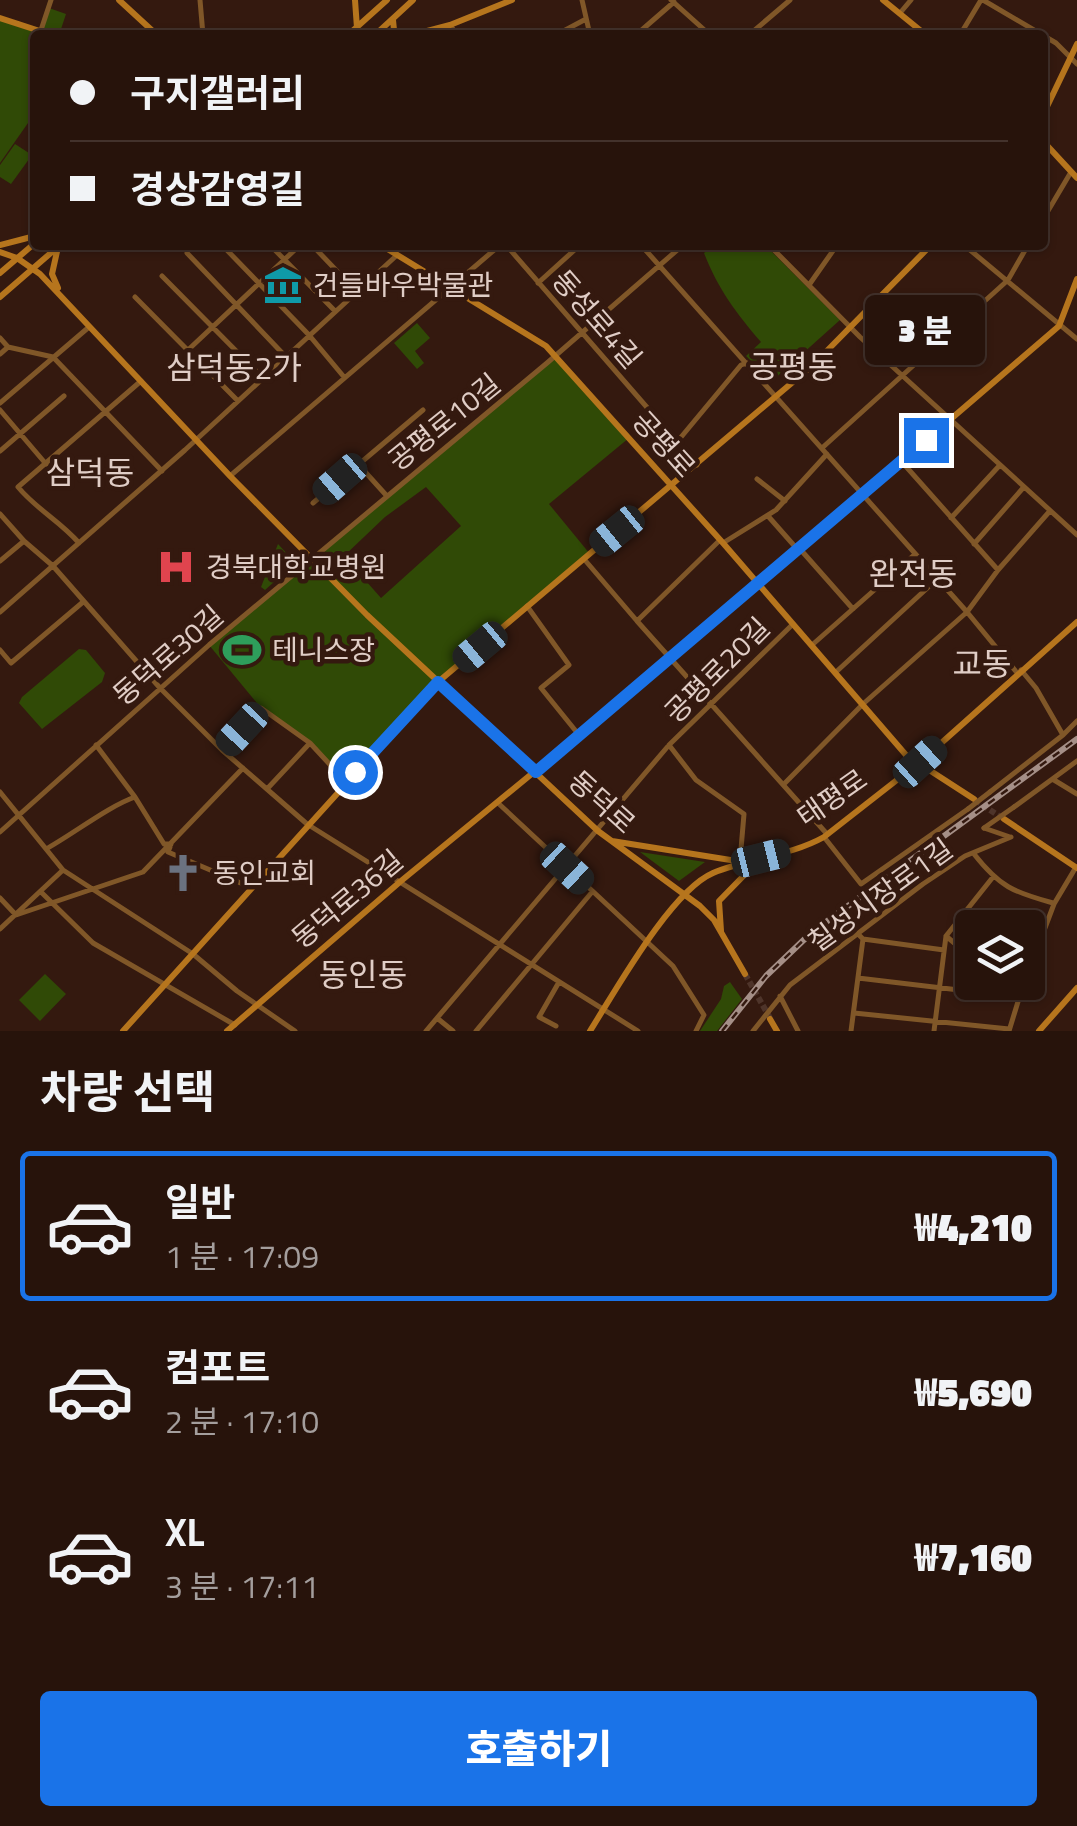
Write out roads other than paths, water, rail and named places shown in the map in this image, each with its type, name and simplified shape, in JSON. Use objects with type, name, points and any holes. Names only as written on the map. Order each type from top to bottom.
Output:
[{"type":"main road","points":[[119,0],[151,30]]},
{"type":"main road","points":[[355,0],[357,28]]},
{"type":"main road","points":[[354,30],[387,0]]},
{"type":"main road","points":[[381,30],[414,0]]},
{"type":"main road","points":[[433,30],[512,0]]},
{"type":"main road","points":[[883,0],[913,30]]},
{"type":"main road","points":[[0,18],[35,30]]},
{"type":"main road","points":[[394,18],[394,30]]},
{"type":"main road","points":[[1048,106],[1074,61],[1077,44]]},
{"type":"main road","points":[[1048,147],[1074,175]]},
{"type":"main road","points":[[0,244],[30,240]]},
{"type":"main road","points":[[0,272],[30,244]]},
{"type":"main road","points":[[0,297],[54,250]]},
{"type":"main road","points":[[58,250],[52,274],[60,294]]},
{"type":"main road","name":"공평로","points":[[388,250],[546,346],[906,755],[974,799]]},
{"type":"main road","points":[[123,1031],[438,682],[776,396],[852,328],[926,250]]},
{"type":"main road","name":"동덕로","points":[[0,252],[17,258],[60,294],[230,476],[438,682],[598,831],[714,920],[744,974]]},
{"type":"main road","points":[[1059,326],[1077,278]]},
{"type":"main road","name":"동덕로36길","points":[[227,1031],[401,881],[672,658],[1059,326]]},
{"type":"main road","name":"태평로","points":[[590,1031],[670,909],[703,878],[744,862],[808,846],[825,836],[920,762],[1077,622]]},
{"type":"main road","points":[[1004,819],[1077,868]]},
{"type":"main road","points":[[609,840],[744,862]]},
{"type":"main road","points":[[721,932],[719,901],[761,858]]},
{"type":"main road","points":[[1039,1031],[1077,988]]},
{"type":"main road","points":[[770,1019],[777,1031]]},
{"type":"street","points":[[42,30],[51,0]]},
{"type":"street","points":[[200,0],[203,30]]},
{"type":"street","points":[[582,0],[589,30]]},
{"type":"street","points":[[755,30],[790,0]]},
{"type":"street","points":[[900,14],[911,0]]},
{"type":"street","points":[[963,30],[982,0],[1034,30]]},
{"type":"street","points":[[641,30],[672,1],[704,30]]},
{"type":"street","points":[[565,30],[586,19]]},
{"type":"street","points":[[450,26],[453,30]]},
{"type":"street","points":[[1048,38],[1074,61]]},
{"type":"street","points":[[1048,212],[1074,175]]},
{"type":"street","points":[[227,250],[344,377]]},
{"type":"street","points":[[275,250],[334,311]]},
{"type":"street","points":[[188,350],[295,250]]},
{"type":"street","points":[[317,250],[356,291]]},
{"type":"street","points":[[230,476],[497,250]]},
{"type":"street","name":"동성로4길","points":[[508,250],[697,464]]},
{"type":"street","points":[[538,283],[574,250]]},
{"type":"street","points":[[646,250],[1036,688],[1063,734]]},
{"type":"street","name":"공평로10길","points":[[314,559],[677,250]]},
{"type":"street","points":[[774,250],[902,376],[1077,534]]},
{"type":"street","points":[[809,285],[834,250]]},
{"type":"street","points":[[970,250],[1077,339]]},
{"type":"street","points":[[637,621],[721,542],[768,516],[785,501],[825,451],[1008,280],[1025,250]]},
{"type":"street","points":[[187,253],[286,357]]},
{"type":"street","points":[[0,612],[162,471],[396,256]]},
{"type":"street","points":[[162,276],[263,378]]},
{"type":"street","points":[[135,296],[238,402]]},
{"type":"street","points":[[46,464],[0,406],[90,326]]},
{"type":"street","points":[[0,338],[8,347],[53,357],[162,471]]},
{"type":"street","points":[[0,354],[8,347]]},
{"type":"street","points":[[677,442],[741,364],[748,363]]},
{"type":"street","points":[[79,542],[52,514],[18,488],[141,381]]},
{"type":"street","points":[[0,452],[64,396]]},
{"type":"street","name":"공평로10길","points":[[312,503],[424,410]]},
{"type":"street","points":[[902,462],[998,570]]},
{"type":"street","points":[[358,464],[386,495]]},
{"type":"street","points":[[950,519],[1000,466]]},
{"type":"street","points":[[757,479],[785,501]]},
{"type":"street","points":[[974,544],[1022,488]]},
{"type":"street","points":[[785,784],[864,704],[967,612],[1049,512]]},
{"type":"street","points":[[0,514],[53,566],[160,688],[222,750],[308,824],[638,1031]]},
{"type":"street","points":[[768,516],[853,609]]},
{"type":"street","points":[[0,561],[24,541]]},
{"type":"street","points":[[812,645],[914,555]]},
{"type":"street","name":"동덕로30길","points":[[0,832],[160,688],[314,559]]},
{"type":"street","points":[[583,559],[785,784],[785,790],[861,884],[968,809],[1077,721]]},
{"type":"street","points":[[836,672],[936,580]]},
{"type":"street","points":[[0,650],[11,663],[83,602]]},
{"type":"street","points":[[527,606],[569,666],[540,688],[579,735]]},
{"type":"street","name":"공평로20길","points":[[426,1031],[669,746],[793,624]]},
{"type":"street","points":[[222,750],[261,708],[310,743],[346,782]]},
{"type":"street","points":[[267,790],[310,743]]},
{"type":"street","points":[[96,745],[164,844],[171,844]]},
{"type":"street","name":"공평로20길","points":[[669,746],[696,780],[744,814],[741,848],[734,861]]},
{"type":"street","points":[[1077,761],[1054,780],[1077,794]]},
{"type":"street","points":[[16,915],[143,872],[242,768]]},
{"type":"street","name":"칠성시장로1길","points":[[754,1030],[780,996],[923,884],[965,856],[1011,838],[984,828],[1054,780]]},
{"type":"street","points":[[0,792],[63,870],[193,954],[296,1031]]},
{"type":"street","points":[[46,849],[135,797]]},
{"type":"street","points":[[498,803],[673,966],[704,1015],[696,1031]]},
{"type":"street","points":[[171,844],[168,852],[250,888]]},
{"type":"street","points":[[974,854],[1008,890],[1054,904]]},
{"type":"street","points":[[1045,928],[1054,904],[1077,868]]},
{"type":"street","points":[[0,930],[63,870]]},
{"type":"street","points":[[934,1031],[946,936],[992,877]]},
{"type":"street","points":[[41,892],[93,943],[235,1024]]},
{"type":"street","points":[[476,1031],[592,892]]},
{"type":"street","points":[[0,898],[16,915]]},
{"type":"street","points":[[851,1031],[861,936],[944,950]]},
{"type":"street","points":[[946,936],[955,944]]},
{"type":"street","points":[[858,978],[955,989]]},
{"type":"street","points":[[556,1026],[539,1016],[559,982]]},
{"type":"street","points":[[780,996],[798,1031]]},
{"type":"street","points":[[854,1013],[1009,1030],[1017,1000]]},
{"type":"street","points":[[437,1018],[453,1031]]},
{"type":"tunnel","points":[[975,800],[1002,818]]},
{"type":"tunnel","points":[[745,974],[770,1018]]},
{"type":"railway","points":[[722,1031],[766,976],[811,933],[1077,739]]},
{"type":"place","name":"건들바우박물관","points":[[283,285]]},
{"type":"place","name":"경북대학교병원","points":[[176,567]]},
{"type":"place","name":"테니스장","points":[[242,650]]},
{"type":"place","name":"동인교회","points":[[183,873]]},
{"type":"district","name":"공평동","points":[[793,367]]},
{"type":"district","name":"삼덕동2가","points":[[234,368]]},
{"type":"district","name":"삼덕동","points":[[90,473]]},
{"type":"district","name":"완전동","points":[[913,574]]},
{"type":"district","name":"교동","points":[[982,664]]},
{"type":"district","name":"동인동","points":[[363,975]]}]
